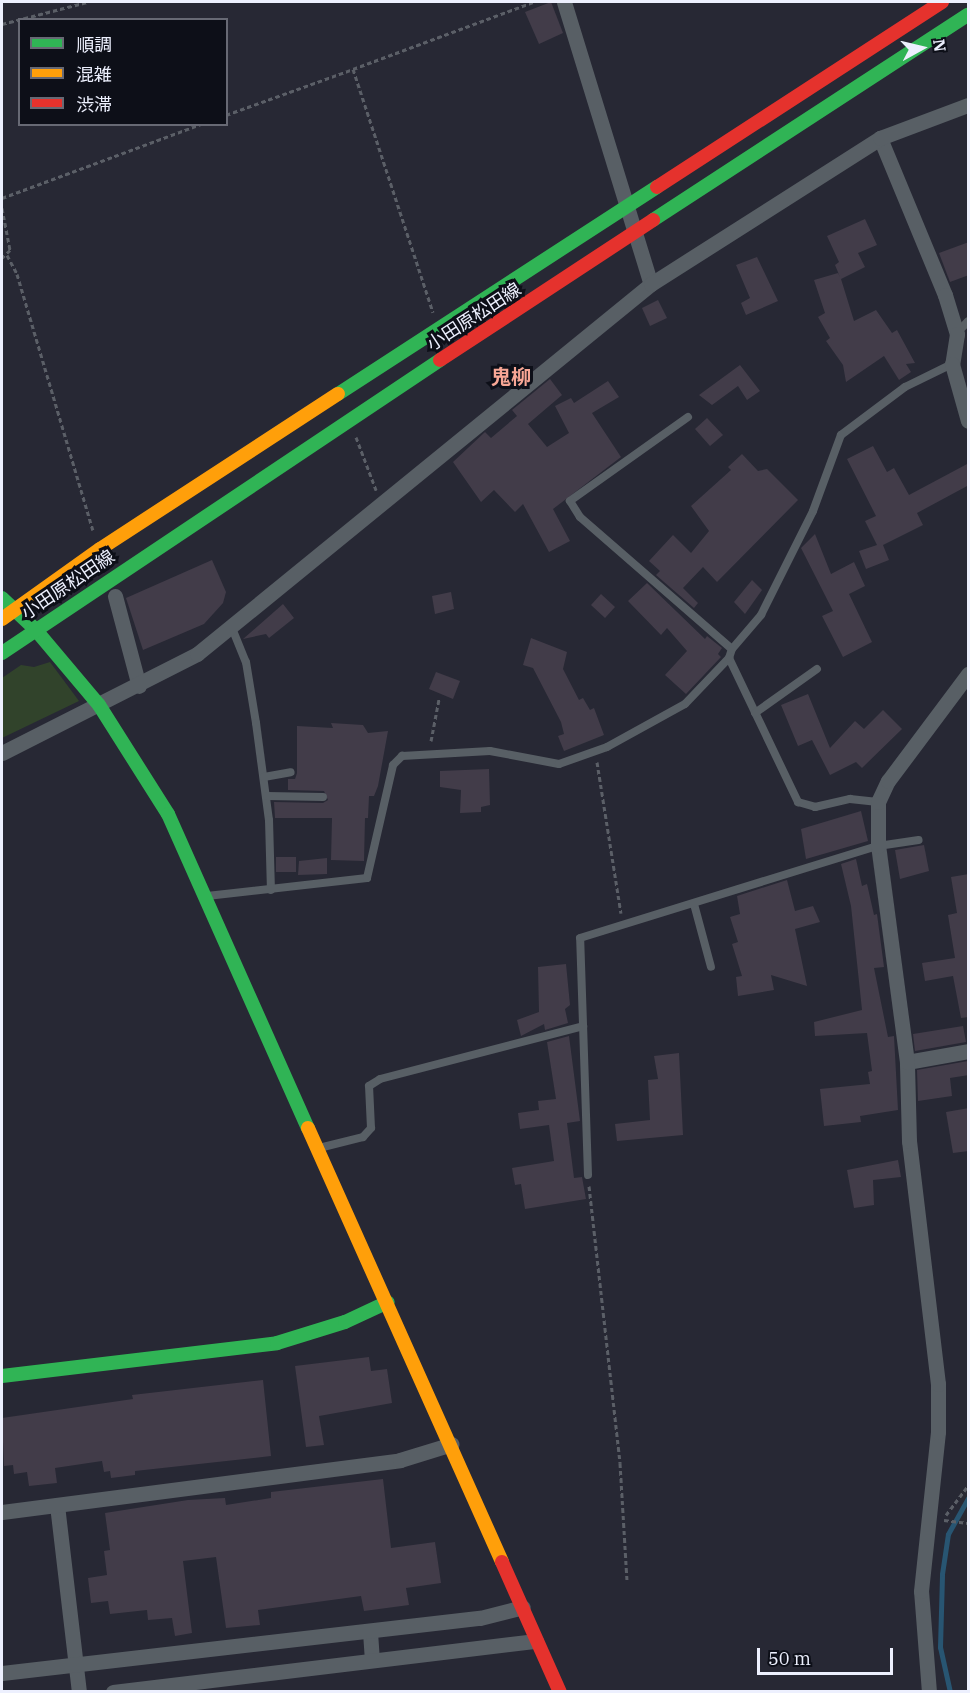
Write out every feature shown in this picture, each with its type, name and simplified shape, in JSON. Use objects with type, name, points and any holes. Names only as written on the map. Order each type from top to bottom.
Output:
[{"type":"main road","name":"小田原松田線","points":[[7,616],[100,549],[627,209],[942,2]]},
{"type":"main road","name":"小田原松田線","points":[[2,653],[35,629],[969,15]]},
{"type":"main road","points":[[2,598],[7,616],[35,629],[99,705],[168,814],[207,896],[317,1149],[452,1444],[560,1692]]},
{"type":"main road","points":[[2,1376],[277,1343],[345,1322],[388,1302]]},
{"type":"street","points":[[564,2],[651,284]]},
{"type":"street","points":[[2,753],[139,686],[197,654],[232,628],[651,284],[880,138],[969,105]]},
{"type":"street","points":[[880,138],[945,295],[957,334],[952,364],[969,421]]},
{"type":"street","points":[[115,596],[139,686]]},
{"type":"street","points":[[929,1692],[921,1591],[939,1432],[938,1384],[909,1141],[907,1062],[878,846],[878,802],[888,781],[969,674]]},
{"type":"street","points":[[907,1062],[969,1050]]},
{"type":"street","points":[[2,1512],[400,1460],[452,1444]]},
{"type":"street","points":[[57,1505],[79,1692]]},
{"type":"street","points":[[2,1673],[77,1662],[370,1632],[480,1618],[523,1607]]},
{"type":"street","points":[[370,1632],[372,1660]]},
{"type":"street","points":[[113,1692],[536,1641]]},
{"type":"lane","points":[[957,334],[969,321]]},
{"type":"lane","points":[[207,896],[367,878],[393,765],[402,756],[490,751],[559,764],[596,751],[685,704],[729,658],[732,649],[761,615],[813,511],[840,435],[904,387],[952,364]]},
{"type":"lane","points":[[688,417],[570,501],[580,517],[732,649]]},
{"type":"lane","points":[[232,628],[246,662],[267,796],[271,890]]},
{"type":"lane","points":[[729,658],[798,802],[815,807],[850,799],[878,802]]},
{"type":"lane","points":[[755,713],[817,669]]},
{"type":"lane","points":[[264,777],[291,772]]},
{"type":"lane","points":[[267,796],[323,797]]},
{"type":"lane","points":[[588,1175],[580,938],[878,846],[919,840]]},
{"type":"lane","points":[[694,904],[711,967]]},
{"type":"lane","points":[[317,1149],[363,1137],[371,1128],[369,1086],[380,1079],[583,1026]]},
{"type":"path","points":[[25,18],[87,2]]},
{"type":"path","points":[[228,114],[533,2]]},
{"type":"path","points":[[2,24],[18,20]]},
{"type":"path","points":[[354,69],[435,316]]},
{"type":"path","points":[[2,198],[196,126]]},
{"type":"path","points":[[2,208],[7,255],[17,274],[96,539]]},
{"type":"path","points":[[2,258],[7,255]]},
{"type":"path","points":[[356,436],[365,468],[384,503]]},
{"type":"path","points":[[432,754],[439,699]]},
{"type":"path","points":[[596,751],[623,925]]},
{"type":"path","points":[[588,1175],[620,1462],[627,1581]]},
{"type":"path","points":[[968,1523],[943,1520],[969,1486]]},
{"type":"green space","points":[[50,662],[79,701],[2,738],[2,678],[21,665],[34,667]]},
{"type":"building","points":[[551,2],[563,33],[539,44],[525,12]]},
{"type":"building","points":[[865,219],[877,245],[858,253],[865,267],[841,279],[854,321],[876,310],[892,333],[897,330],[915,363],[906,364],[911,372],[899,380],[884,356],[846,382],[843,365],[826,341],[830,338],[818,317],[825,313],[814,280],[838,273],[840,277],[835,265],[839,262],[827,236]]},
{"type":"building","points":[[969,242],[969,275],[950,282],[939,253]]},
{"type":"building","points":[[757,257],[778,301],[746,315],[741,303],[750,298],[736,265]]},
{"type":"building","points":[[658,300],[667,318],[650,326],[642,308]]},
{"type":"building","points":[[740,365],[760,391],[747,400],[738,386],[712,405],[699,395]]},
{"type":"building","points":[[550,379],[562,395],[528,424],[547,447],[569,433],[555,406],[571,398],[574,403],[608,381],[619,397],[592,413],[621,457],[553,509],[570,541],[549,552],[523,504],[515,512],[494,490],[481,502],[453,462],[485,432],[491,438],[517,416],[512,410]]},
{"type":"building","points":[[707,418],[723,435],[710,446],[695,429]]},
{"type":"building","points":[[873,446],[887,472],[894,468],[909,495],[969,463],[969,485],[917,513],[923,525],[883,545],[889,560],[866,569],[859,551],[877,545],[865,521],[876,516],[847,459]]},
{"type":"building","points":[[742,454],[758,471],[767,469],[798,500],[717,582],[703,567],[683,588],[698,603],[694,608],[656,575],[660,571],[649,561],[673,535],[691,553],[709,531],[691,506],[731,470],[728,467]]},
{"type":"building","points":[[815,534],[831,574],[854,562],[865,586],[849,594],[872,642],[843,657],[822,616],[833,611],[801,548]]},
{"type":"building","points":[[212,560],[226,592],[223,603],[204,624],[143,650],[126,598]]},
{"type":"building","points":[[752,580],[762,590],[745,614],[734,602]]},
{"type":"building","points":[[647,583],[705,639],[707,636],[722,648],[718,654],[721,657],[686,694],[665,675],[687,651],[667,628],[661,635],[628,601]]},
{"type":"building","points":[[451,592],[454,609],[435,614],[432,596]]},
{"type":"building","points":[[601,594],[615,607],[605,618],[591,605]]},
{"type":"building","points":[[283,604],[294,618],[269,638],[266,634],[243,639]]},
{"type":"building","points":[[531,638],[567,652],[563,669],[579,700],[583,698],[590,710],[594,708],[604,735],[564,751],[558,736],[564,734],[561,722],[533,668],[523,665]]},
{"type":"building","points":[[436,672],[460,681],[453,699],[429,689]]},
{"type":"building","points":[[808,694],[830,748],[855,721],[864,729],[883,710],[902,729],[862,768],[856,762],[830,775],[812,740],[798,746],[781,705]]},
{"type":"building","points":[[331,723],[363,725],[368,733],[388,731],[378,786],[374,796],[369,796],[368,818],[365,818],[364,861],[331,860],[332,818],[275,818],[274,802],[323,803],[328,800],[324,791],[288,790],[288,779],[295,779],[297,773],[297,726],[333,728]]},
{"type":"building","points":[[489,769],[490,805],[481,807],[481,812],[460,813],[461,790],[440,787],[440,771]]},
{"type":"building","points":[[861,811],[868,841],[806,859],[801,829]]},
{"type":"building","points":[[924,845],[929,871],[900,879],[895,850]]},
{"type":"building","points":[[276,857],[296,857],[296,872],[276,872]]},
{"type":"building","points":[[327,858],[327,874],[298,875],[299,861]]},
{"type":"building","points":[[856,859],[862,886],[867,884],[874,915],[877,914],[884,967],[874,968],[888,1037],[894,1036],[898,1110],[860,1116],[861,1122],[824,1126],[820,1089],[870,1084],[868,1072],[872,1071],[867,1033],[815,1036],[814,1022],[862,1010],[851,906],[841,864]]},
{"type":"building","points":[[969,874],[969,1017],[961,1018],[953,976],[925,981],[922,963],[955,958],[948,915],[957,913],[951,877]]},
{"type":"building","points":[[787,880],[795,911],[813,906],[820,922],[795,929],[807,986],[771,975],[774,990],[738,996],[736,977],[742,976],[732,944],[738,942],[730,917],[740,914],[737,896]]},
{"type":"building","points":[[566,964],[570,1005],[565,1009],[568,1023],[545,1030],[544,1024],[521,1036],[517,1020],[539,1012],[538,967]]},
{"type":"building","points":[[963,1026],[966,1042],[915,1051],[913,1034]]},
{"type":"building","points":[[569,1036],[580,1121],[567,1123],[574,1178],[582,1177],[586,1199],[525,1209],[521,1184],[515,1185],[512,1168],[554,1161],[549,1125],[520,1129],[518,1113],[539,1110],[538,1101],[556,1099],[547,1042]]},
{"type":"building","points":[[679,1053],[683,1135],[617,1141],[615,1124],[650,1120],[648,1080],[658,1079],[654,1056]]},
{"type":"building","points":[[968,1061],[969,1075],[950,1078],[952,1096],[918,1101],[917,1070]]},
{"type":"building","points":[[969,1108],[969,1151],[953,1153],[946,1112]]},
{"type":"building","points":[[898,1160],[901,1177],[873,1180],[874,1205],[854,1208],[847,1170]]},
{"type":"building","points":[[369,1357],[371,1371],[387,1369],[392,1403],[319,1416],[324,1445],[306,1447],[295,1366]]},
{"type":"building","points":[[263,1380],[271,1456],[135,1471],[135,1475],[111,1478],[110,1471],[104,1472],[102,1461],[55,1468],[57,1483],[29,1486],[27,1472],[14,1474],[13,1465],[4,1466],[2,1418],[133,1399],[132,1395]]},
{"type":"building","points":[[383,1479],[391,1548],[435,1542],[441,1583],[406,1588],[409,1605],[364,1611],[361,1596],[258,1610],[260,1625],[226,1628],[216,1557],[183,1561],[192,1633],[175,1636],[172,1618],[148,1620],[147,1610],[110,1614],[108,1601],[91,1603],[88,1578],[107,1575],[104,1551],[110,1550],[105,1513],[188,1500],[225,1498],[226,1505],[271,1498],[271,1492]]},
{"type":"waterway","points":[[950,1692],[940,1647],[942,1574],[948,1534],[968,1498]]},
{"type":"traffic: fast","points":[[653,220],[968,15]]},
{"type":"traffic: fast","points":[[338,394],[657,187]]},
{"type":"traffic: fast","points":[[2,653],[440,360]]},
{"type":"traffic: fast","points":[[2,598],[35,629],[99,705],[168,814],[308,1128]]},
{"type":"traffic: fast","points":[[2,1376],[277,1343],[345,1322],[388,1302]]},
{"type":"traffic: slow","points":[[2,619],[100,549],[338,394]]},
{"type":"traffic: slow","points":[[308,1128],[502,1562]]},
{"type":"traffic: jam","points":[[657,187],[942,2]]},
{"type":"traffic: jam","points":[[440,360],[653,220]]},
{"type":"traffic: jam","points":[[502,1562],[560,1692]]},
{"type":"district","name":"鬼柳","points":[[511,376]]}]
